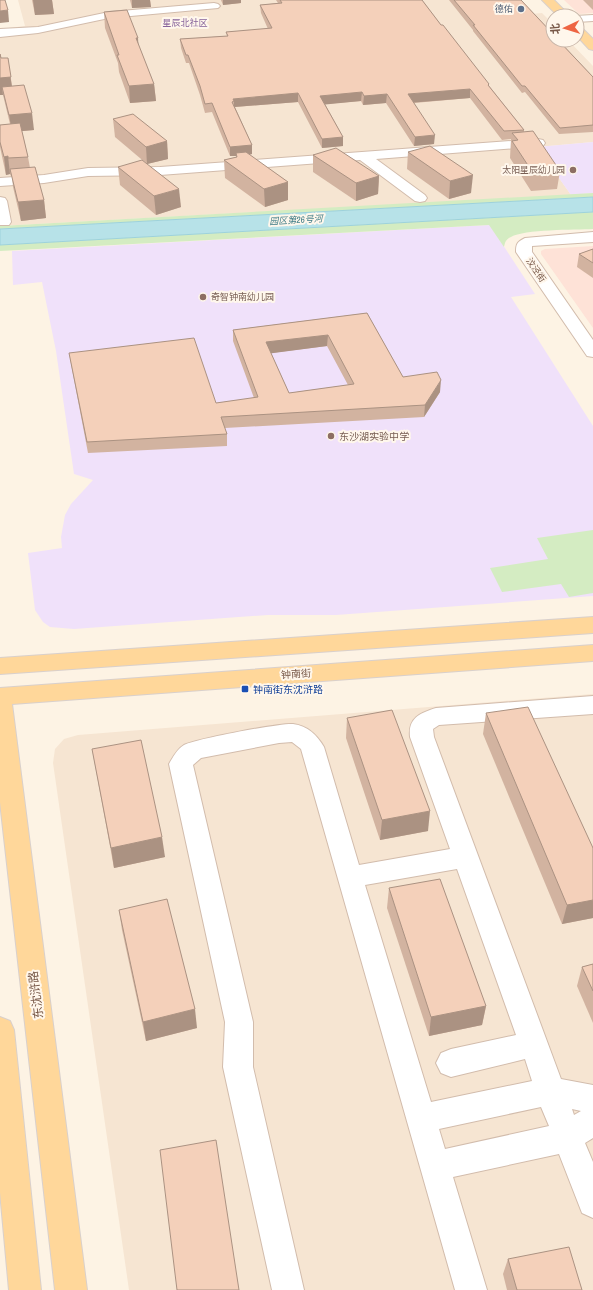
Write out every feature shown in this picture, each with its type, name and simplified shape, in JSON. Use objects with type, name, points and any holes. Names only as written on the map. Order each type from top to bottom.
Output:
[{"type":"main road","points":[[548,0],[556,8]]},
{"type":"main road","points":[[585,38],[593,46]]},
{"type":"main road","points":[[0,666],[593,625]]},
{"type":"main road","name":"钟南街","points":[[0,696],[593,652]]},
{"type":"main road","name":"东沈浒路","points":[[0,700],[71,1290]]},
{"type":"main road","points":[[0,1030],[26,1290]]},
{"type":"street","points":[[0,34],[38,30],[109,15],[177,4],[214,6]]},
{"type":"street","points":[[0,182],[44,179],[88,172],[160,171],[538,143]]},
{"type":"street","points":[[364,157],[420,198]]},
{"type":"street","points":[[0,201],[4,222]]},
{"type":"street","name":"汶泾街","points":[[593,237],[530,242],[524,244],[523,246],[524,252],[593,352]]},
{"type":"street","points":[[593,705],[436,717],[425,722],[422,729],[422,737],[465,857],[593,1202]]},
{"type":"street","points":[[288,1290],[238,1067],[239,1022],[181,764],[184,758],[197,750],[279,734],[293,733],[305,738],[312,747],[471,1290]]},
{"type":"street","points":[[350,877],[465,857]]},
{"type":"street","points":[[451,1063],[534,1044]]},
{"type":"street","points":[[421,1118],[551,1090],[593,1099]]},
{"type":"street","points":[[435,1166],[568,1137],[593,1120]]},
{"type":"shaded area","points":[[18,0],[495,0],[509,16],[542,13],[545,16],[545,48],[576,48],[593,66],[593,142],[537,147],[571,195],[0,226],[0,29],[25,26]]},
{"type":"shaded area","points":[[564,0],[593,0],[593,13],[585,14],[585,8],[573,8]]},
{"type":"shaded area","name":"太阳星辰幼儿园","points":[[593,142],[593,193],[571,195],[537,147]]},
{"type":"shaded area","name":"东沙湖实验中学","points":[[490,225],[535,294],[511,297],[593,426],[593,596],[336,615],[268,615],[74,629],[50,627],[43,622],[35,610],[28,553],[62,548],[61,537],[65,515],[71,504],[93,480],[74,474],[56,351],[42,282],[13,285],[12,251]]},
{"type":"shaded area","points":[[593,246],[593,328],[541,254],[541,251],[545,249]]},
{"type":"shaded area","points":[[593,694],[593,1290],[129,1290],[53,763],[55,749],[64,739],[78,735]]},
{"type":"green space","points":[[593,193],[593,197],[0,229],[0,226]]},
{"type":"green space","points":[[593,212],[593,229],[550,230],[518,234],[509,238],[504,247],[489,225],[0,251],[0,245]]},
{"type":"green space","points":[[593,530],[593,593],[569,597],[561,584],[502,592],[490,568],[548,559],[537,538]]},
{"type":"water","name":"园区第26号河","points":[[593,197],[593,212],[0,245],[0,229]]},
{"type":"building","points":[[0,0],[5,0],[8,10],[0,11]]},
{"type":"building","points":[[280,0],[422,0],[524,130],[504,131],[470,89],[408,94],[435,135],[415,137],[387,94],[364,96],[362,92],[320,96],[343,137],[322,139],[298,93],[233,99],[234,101],[232,102],[252,145],[230,147],[212,103],[205,104],[200,86],[180,39],[228,36],[226,32],[272,28],[260,5],[282,3]]},
{"type":"building","points":[[454,0],[521,0],[545,26],[545,48],[566,48],[593,77],[593,125],[560,128],[525,86],[522,86],[473,25],[475,25]]},
{"type":"building","points":[[127,10],[154,84],[129,86],[117,55],[119,55],[104,12]]},
{"type":"building","points":[[0,54],[1,58],[8,58],[11,77],[0,78]]},
{"type":"building","points":[[24,85],[32,113],[9,115],[2,87]]},
{"type":"building","points":[[133,114],[167,141],[146,147],[113,119]]},
{"type":"building","points":[[20,123],[28,157],[4,157],[0,142],[0,125]]},
{"type":"building","points":[[533,131],[560,171],[533,173],[512,141],[518,140],[512,133]]},
{"type":"building","points":[[430,146],[473,175],[450,181],[408,152]]},
{"type":"building","points":[[336,148],[379,176],[356,183],[313,155]]},
{"type":"building","points":[[246,152],[288,182],[264,189],[224,160],[237,157],[236,153]]},
{"type":"building","points":[[142,160],[179,189],[154,196],[118,167]]},
{"type":"building","points":[[35,167],[44,200],[18,202],[10,169]]},
{"type":"building","points":[[593,249],[593,263],[579,254]]},
{"type":"building","points":[[367,313],[403,377],[437,372],[441,380],[425,405],[221,417],[227,434],[87,442],[69,353],[194,338],[216,403],[258,397],[233,330]],"holes":[[[328,335],[354,384],[289,393],[266,342]]]},
{"type":"building","points":[[528,707],[593,848],[593,900],[567,905],[486,713]]},
{"type":"building","points":[[392,710],[430,811],[382,820],[347,718]]},
{"type":"building","points":[[141,740],[162,837],[111,848],[92,749]]},
{"type":"building","points":[[440,879],[486,1006],[431,1017],[389,888]]},
{"type":"building","points":[[167,899],[195,1009],[143,1022],[119,910]]},
{"type":"building","points":[[593,964],[593,991],[582,967]]},
{"type":"building","points":[[216,1140],[239,1290],[177,1290],[160,1150]]},
{"type":"building","points":[[569,1247],[582,1290],[517,1290],[508,1259]]},
{"type":"place","name":"德佑","points":[[521,9]]},
{"type":"place","name":"太阳星辰幼儿园","points":[[573,170]]},
{"type":"place","name":"奇智钟南幼儿园","points":[[203,297]]},
{"type":"place","name":"东沙湖实验中学","points":[[331,436]]},
{"type":"place","name":"钟南街东沈浒路","points":[[245,689]]},
{"type":"district","name":"星辰北社区","points":[[185,23]]}]
